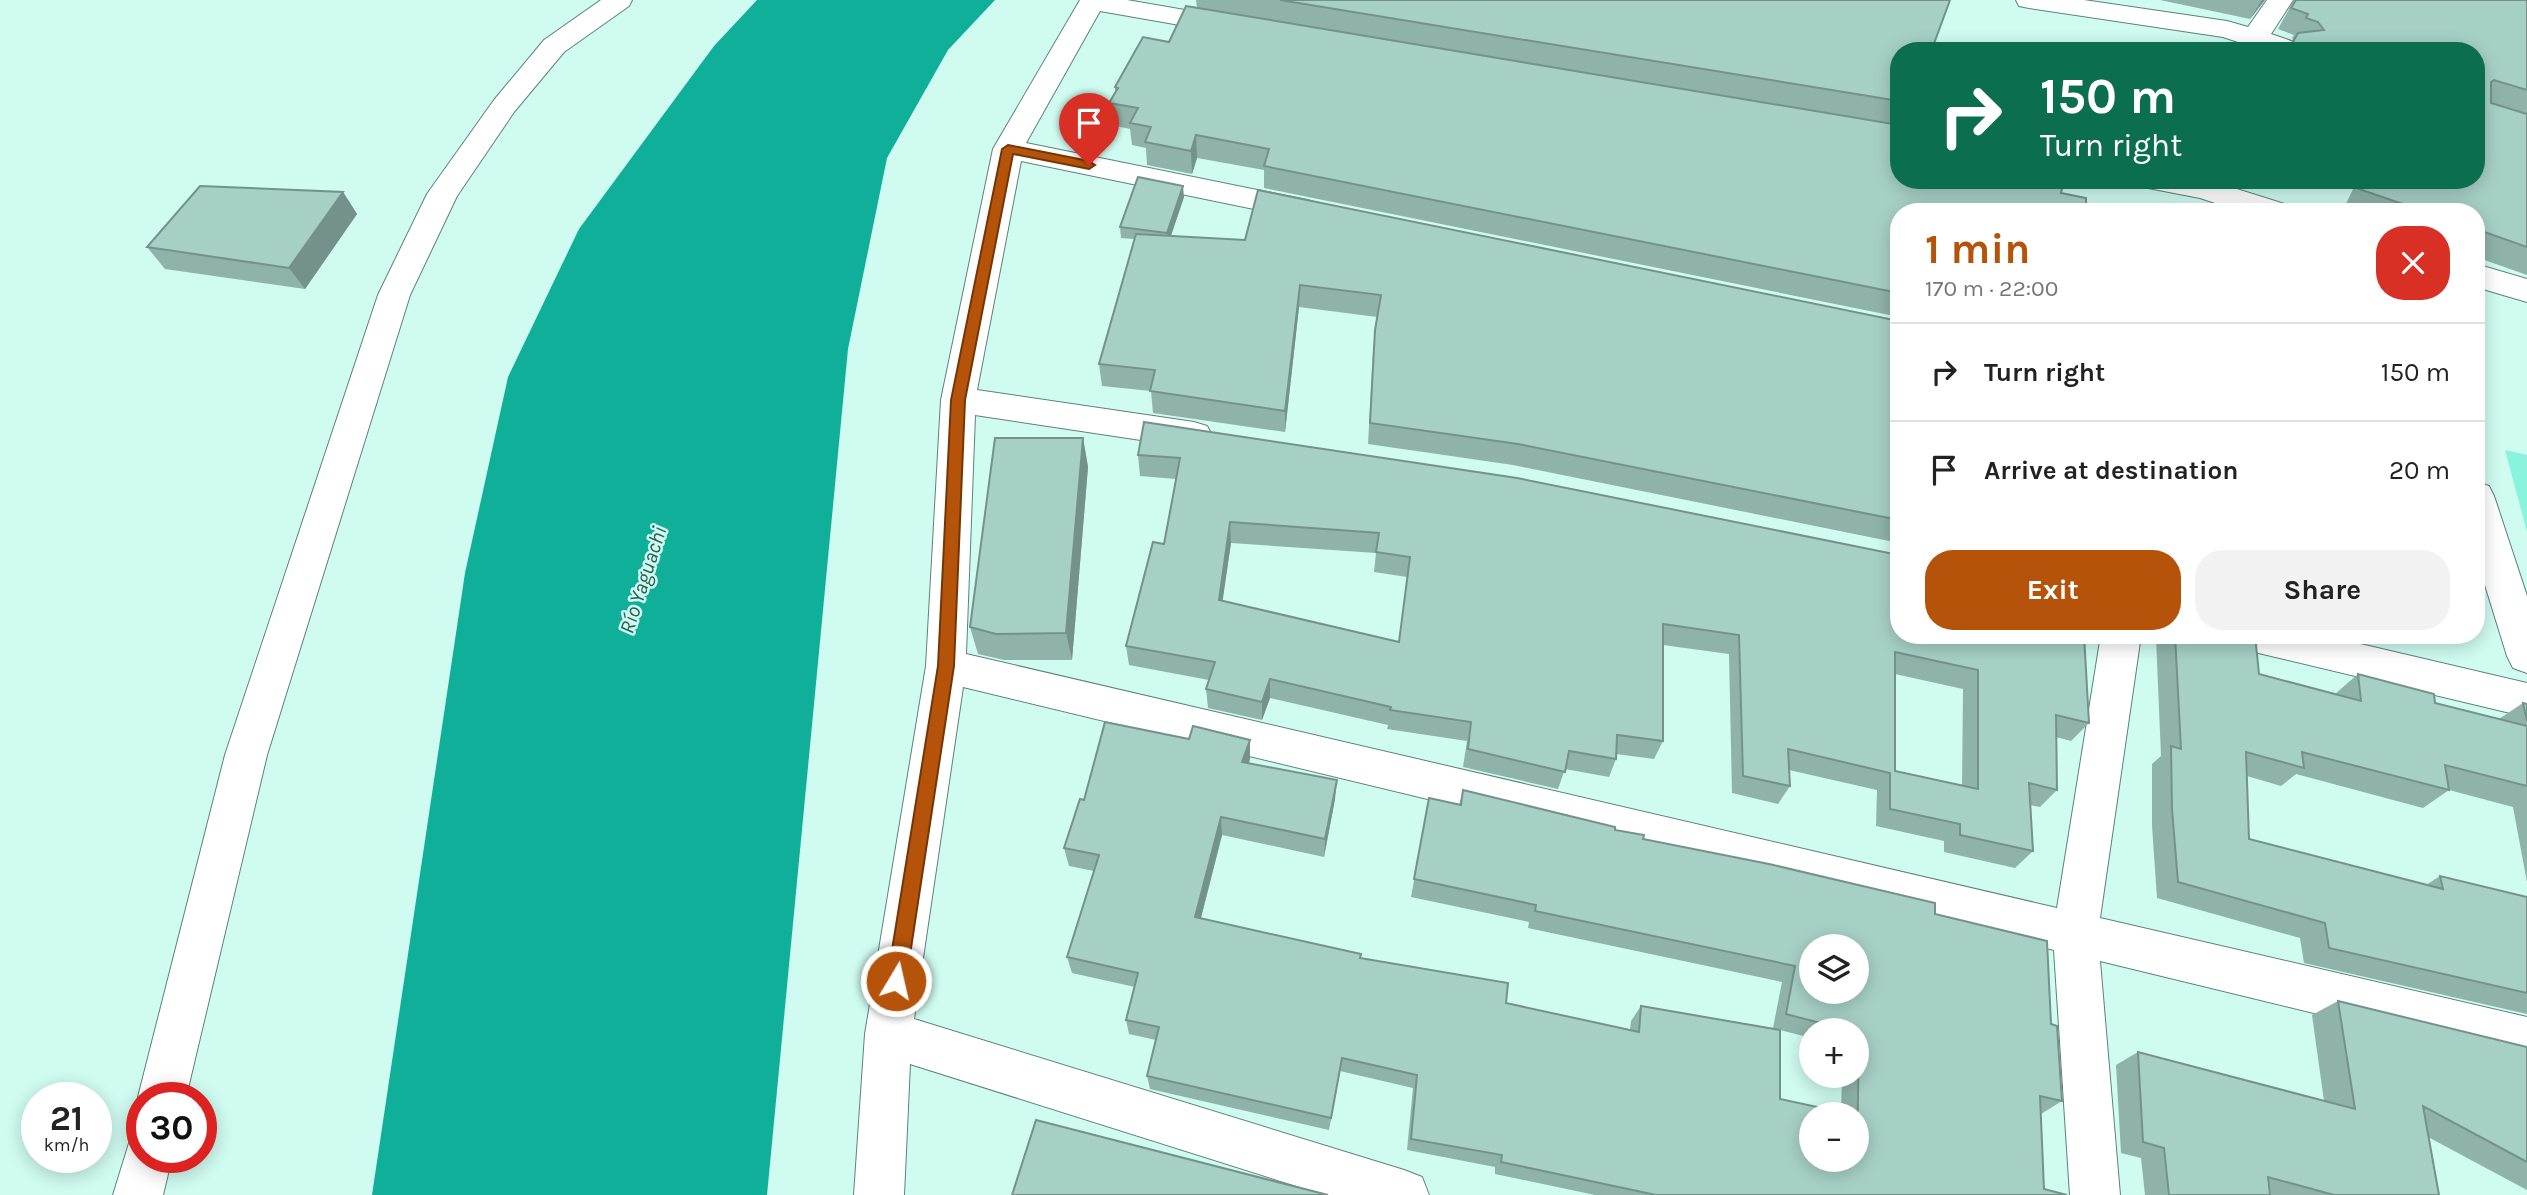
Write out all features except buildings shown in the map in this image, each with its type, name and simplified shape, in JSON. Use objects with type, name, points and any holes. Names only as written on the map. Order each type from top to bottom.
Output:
[{"type":"street","points":[[166,1082],[246,755],[394,295],[442,194],[503,106],[554,47],[619,0]]},
{"type":"street","points":[[2029,0],[2227,29],[2246,42]]},
{"type":"street","points":[[2250,42],[2280,0]]},
{"type":"street","points":[[880,1195],[888,1034],[946,666],[958,400],[1008,149],[1093,1],[1256,30]]},
{"type":"street","points":[[1008,149],[1337,216]]},
{"type":"street","points":[[2202,193],[2241,203]]},
{"type":"street","points":[[2485,278],[2527,291]]},
{"type":"street","points":[[958,400],[1229,440]]},
{"type":"street","points":[[2485,524],[2527,656]]},
{"type":"street","points":[[2095,1195],[2075,934],[2120,644]]},
{"type":"street","points":[[2288,644],[2527,700]]},
{"type":"street","points":[[946,666],[2527,1041]]},
{"type":"street","points":[[888,1034],[1404,1195]]},
{"type":"street","points":[[138,1195],[143,1173]]},
{"type":"shaded area","points":[[2505,450],[2527,455],[2527,532]]},
{"type":"water","name":"Río Yaguachi","points":[[757,0],[995,0],[948,50],[887,158],[848,349],[767,1195],[372,1195],[465,573],[508,377],[579,229],[714,46]]},
{"type":"route","points":[[896,981],[946,666],[958,400],[1008,149],[1089,165]]}]
